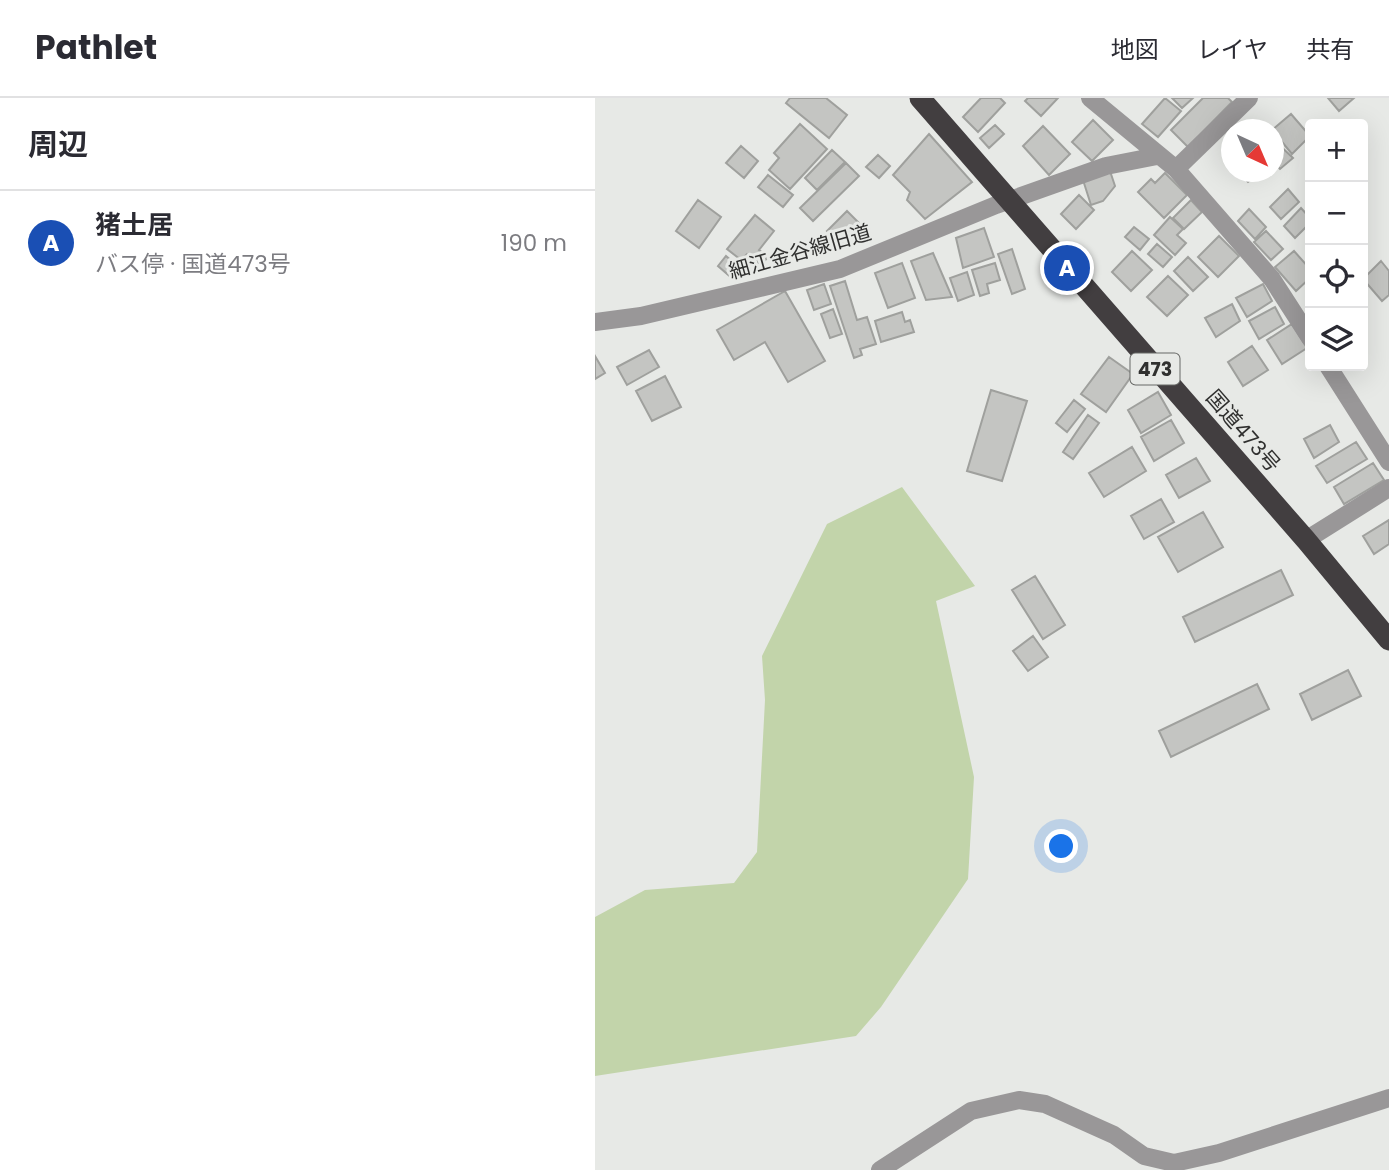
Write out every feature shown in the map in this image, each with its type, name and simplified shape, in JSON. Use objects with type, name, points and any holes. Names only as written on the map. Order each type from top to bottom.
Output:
[{"type":"highway","name":"国道473号","points":[[921,98],[1386,633]]},
{"type":"street","points":[[1090,98],[1176,169],[1272,279],[1305,330]]},
{"type":"street","points":[[1176,169],[1249,98]]},
{"type":"street","name":"細江金谷線旧道","points":[[595,322],[641,316],[840,269],[1106,166],[1157,156]]},
{"type":"street","points":[[1331,371],[1389,461]]},
{"type":"street","points":[[1305,540],[1389,488]]},
{"type":"street","points":[[880,1170],[971,1111],[1019,1100],[1045,1104],[1114,1136],[1144,1156],[1174,1163],[1219,1153],[1389,1097]]},
{"type":"green space","points":[[902,487],[975,586],[936,601],[974,777],[968,879],[881,1007],[856,1036],[595,1076],[595,917],[645,890],[734,883],[757,852],[765,700],[762,656],[827,524]]},
{"type":"building","points":[[790,98],[826,98],[847,115],[829,138],[786,103]]},
{"type":"building","points":[[981,98],[1000,98],[1005,103],[978,132],[963,117]]},
{"type":"building","points":[[1028,98],[1058,98],[1041,116],[1025,101]]},
{"type":"building","points":[[1165,98],[1181,111],[1158,137],[1142,124]]},
{"type":"building","points":[[1172,98],[1193,98],[1182,108]]},
{"type":"building","points":[[1203,98],[1228,98],[1232,102],[1188,147],[1171,130]]},
{"type":"building","points":[[1328,98],[1354,98],[1339,111]]},
{"type":"building","points":[[1291,114],[1305,130],[1305,141],[1292,154],[1284,144],[1284,120]]},
{"type":"building","points":[[1093,120],[1113,140],[1092,161],[1072,142]]},
{"type":"building","points":[[800,124],[827,149],[790,189],[769,170],[779,158],[774,153]]},
{"type":"building","points":[[995,125],[1004,134],[989,148],[980,138]]},
{"type":"building","points":[[1043,126],[1070,154],[1049,175],[1023,146]]},
{"type":"building","points":[[929,134],[972,182],[925,219],[907,200],[910,192],[893,175]]},
{"type":"building","points":[[741,146],[758,161],[744,178],[726,163]]},
{"type":"building","points":[[1284,149],[1293,158],[1284,166]]},
{"type":"building","points":[[832,150],[845,162],[817,190],[805,178]]},
{"type":"building","points":[[878,155],[890,166],[879,178],[866,167]]},
{"type":"building","points":[[846,163],[859,176],[813,221],[800,208]]},
{"type":"building","points":[[1110,171],[1115,186],[1103,201],[1091,205],[1083,180]]},
{"type":"building","points":[[1165,173],[1187,195],[1164,218],[1138,192],[1151,179],[1155,183]]},
{"type":"building","points":[[768,175],[793,195],[783,207],[758,187]]},
{"type":"building","points":[[1288,189],[1299,202],[1281,219],[1270,207]]},
{"type":"building","points":[[1079,195],[1094,210],[1076,229],[1061,214]]},
{"type":"building","points":[[698,200],[721,217],[699,248],[676,231]]},
{"type":"building","points":[[1191,200],[1202,212],[1184,229],[1173,218]]},
{"type":"building","points":[[1301,208],[1305,212],[1305,228],[1295,238],[1284,226]]},
{"type":"building","points":[[1249,209],[1266,227],[1255,239],[1238,221]]},
{"type":"building","points":[[847,211],[862,226],[843,246],[827,231]]},
{"type":"building","points":[[755,215],[774,231],[759,250],[768,257],[761,265],[747,254],[741,260],[727,249]]},
{"type":"building","points":[[1170,217],[1183,229],[1177,235],[1186,243],[1175,255],[1154,235]]},
{"type":"building","points":[[1134,227],[1149,239],[1140,250],[1125,237]]},
{"type":"building","points":[[984,228],[994,257],[963,268],[956,238]]},
{"type":"building","points":[[1266,231],[1283,249],[1271,260],[1254,242]]},
{"type":"building","points":[[1219,236],[1239,256],[1218,277],[1198,257]]},
{"type":"building","points":[[1157,244],[1172,257],[1163,267],[1148,254]]},
{"type":"building","points":[[1012,249],[1025,289],[1012,294],[998,254]]},
{"type":"building","points":[[1132,251],[1152,270],[1131,291],[1112,272]]},
{"type":"building","points":[[1294,251],[1305,263],[1305,283],[1296,291],[1275,267]]},
{"type":"building","points":[[933,253],[952,297],[926,300],[911,261]]},
{"type":"building","points":[[726,256],[741,269],[733,279],[718,266]]},
{"type":"building","points":[[1188,257],[1208,277],[1193,291],[1174,271]]},
{"type":"building","points":[[1381,261],[1389,271],[1389,295],[1382,301],[1368,285],[1368,274]]},
{"type":"building","points":[[902,263],[915,298],[888,308],[875,273]]},
{"type":"building","points":[[995,263],[1000,280],[987,284],[989,293],[980,296],[972,270]]},
{"type":"building","points":[[967,272],[974,295],[958,301],[950,278]]},
{"type":"building","points":[[1168,276],[1188,295],[1167,316],[1147,297]]},
{"type":"building","points":[[845,281],[857,320],[867,317],[876,344],[860,349],[862,355],[854,358],[830,286]]},
{"type":"building","points":[[824,284],[831,304],[814,310],[807,290]]},
{"type":"building","points":[[1263,284],[1272,301],[1247,317],[1236,298]]},
{"type":"building","points":[[785,291],[825,361],[788,382],[765,342],[734,360],[717,330]]},
{"type":"building","points":[[1232,304],[1240,321],[1216,337],[1205,318]]},
{"type":"building","points":[[1275,307],[1284,324],[1259,339],[1249,321]]},
{"type":"building","points":[[833,309],[842,334],[830,338],[821,314]]},
{"type":"building","points":[[902,312],[905,322],[910,320],[914,332],[881,342],[875,321]]},
{"type":"building","points":[[1292,324],[1305,349],[1282,364],[1267,340]]},
{"type":"building","points":[[1252,346],[1268,370],[1243,386],[1228,362]]},
{"type":"building","points":[[649,350],[659,367],[627,385],[617,367]]},
{"type":"building","points":[[595,356],[605,373],[595,379]]},
{"type":"building","points":[[1109,357],[1133,374],[1106,412],[1081,394]]},
{"type":"building","points":[[665,376],[681,407],[652,421],[636,391]]},
{"type":"building","points":[[991,390],[1027,401],[1002,481],[967,471]]},
{"type":"building","points":[[1158,392],[1171,415],[1141,433],[1128,410]]},
{"type":"building","points":[[1074,400],[1085,409],[1067,432],[1056,423]]},
{"type":"building","points":[[1088,415],[1099,423],[1073,459],[1063,452]]},
{"type":"building","points":[[1171,420],[1184,443],[1154,461],[1141,437]]},
{"type":"building","points":[[1330,425],[1339,442],[1314,458],[1304,439]]},
{"type":"building","points":[[1356,442],[1367,459],[1327,483],[1316,466]]},
{"type":"building","points":[[1132,447],[1146,471],[1104,497],[1089,473]]},
{"type":"building","points":[[1196,458],[1210,481],[1179,498],[1166,475]]},
{"type":"building","points":[[1373,463],[1384,480],[1344,504],[1334,487]]},
{"type":"building","points":[[1161,499],[1174,522],[1144,539],[1131,516]]},
{"type":"building","points":[[1203,512],[1223,547],[1178,572],[1158,537]]},
{"type":"building","points":[[1389,520],[1389,544],[1374,554],[1363,536]]},
{"type":"building","points":[[1281,570],[1293,595],[1195,642],[1183,617]]},
{"type":"building","points":[[1035,576],[1065,625],[1043,639],[1012,590]]},
{"type":"building","points":[[1033,636],[1048,657],[1028,671],[1013,651]]},
{"type":"building","points":[[1348,670],[1361,696],[1312,720],[1300,694]]},
{"type":"building","points":[[1257,684],[1269,709],[1171,757],[1159,731]]},
{"type":"place","name":"猪土居","points":[[1067,268]]}]
